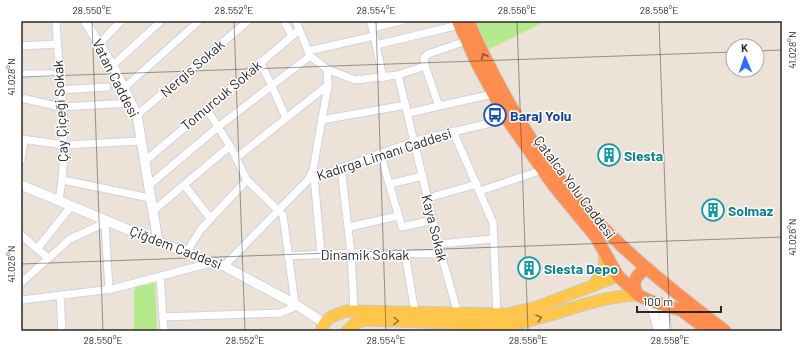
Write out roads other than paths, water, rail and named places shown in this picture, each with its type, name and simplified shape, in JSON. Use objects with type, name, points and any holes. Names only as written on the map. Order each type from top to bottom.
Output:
[{"type":"highway","name":"Çatalca Yolu Caddesi","points":[[462,22],[466,41],[507,119],[542,170],[591,229],[618,276],[638,295],[650,301],[681,310],[709,331]]},
{"type":"highway","name":"Çatalca Yolu Caddesi","points":[[462,22],[503,94],[537,149],[586,211],[647,268],[725,331]]},
{"type":"highway","points":[[618,276],[639,268],[647,268]]},
{"type":"highway","points":[[638,295],[634,284],[635,279],[647,268]]},
{"type":"highway","points":[[662,304],[665,292],[664,281]]},
{"type":"main road","points":[[594,285],[604,269],[605,253]]},
{"type":"main road","points":[[323,328],[328,318],[354,310],[415,312],[513,324],[526,322],[566,303],[594,285],[618,276]]},
{"type":"main road","points":[[337,314],[343,317],[348,330],[354,324],[365,320],[497,315],[566,303],[638,295]]},
{"type":"street","name":"Çay Çiçeği Sokak","points":[[56,21],[61,108],[65,145],[63,180],[59,200]]},
{"type":"street","points":[[99,44],[121,21]]},
{"type":"street","points":[[112,66],[161,21]]},
{"type":"street","points":[[124,88],[199,21]]},
{"type":"street","name":"Nergis Sokak","points":[[137,116],[248,21]]},
{"type":"street","points":[[284,21],[292,36]]},
{"type":"street","points":[[296,21],[309,53],[326,69],[355,80],[383,78],[398,75],[425,66]]},
{"type":"street","points":[[383,78],[372,24],[401,21]]},
{"type":"street","name":"Vatan Caddesi","points":[[88,22],[124,88],[137,116],[158,242]]},
{"type":"street","points":[[376,45],[462,22]]},
{"type":"street","name":"Tomurcuk Sokak","points":[[144,162],[299,30]]},
{"type":"street","points":[[148,186],[218,127],[272,86],[309,53],[374,36]]},
{"type":"street","points":[[439,106],[425,66],[424,58],[428,54],[466,41]]},
{"type":"street","points":[[21,46],[57,44]]},
{"type":"street","points":[[260,62],[286,118]]},
{"type":"street","points":[[321,253],[311,179],[328,84],[326,69]]},
{"type":"street","points":[[21,74],[59,74]]},
{"type":"street","name":"Kaya Sokak","points":[[398,75],[441,254],[462,317]]},
{"type":"street","points":[[236,158],[328,84]]},
{"type":"street","points":[[60,90],[106,87]]},
{"type":"street","points":[[408,113],[493,94]]},
{"type":"street","points":[[21,98],[61,108],[131,103]]},
{"type":"street","points":[[321,120],[406,105]]},
{"type":"street","points":[[163,317],[280,313],[296,305],[282,215],[248,180],[230,146],[206,108]]},
{"type":"street","name":"Kadırga Limanı Caddesi","points":[[224,266],[311,179],[415,141],[507,119]]},
{"type":"street","points":[[453,131],[493,223],[497,315]]},
{"type":"street","points":[[21,160],[23,139],[65,145],[141,141]]},
{"type":"street","points":[[153,211],[185,186],[230,146]]},
{"type":"street","points":[[380,153],[402,227],[433,220]]},
{"type":"street","points":[[341,168],[349,227],[354,310]]},
{"type":"street","points":[[428,198],[478,188],[542,170]]},
{"type":"street","points":[[389,184],[423,176]]},
{"type":"street","points":[[63,180],[150,198]]},
{"type":"street","points":[[186,252],[211,218],[248,180]]},
{"type":"street","name":"Çiğdem Caddesi","points":[[21,185],[158,242],[224,266],[296,305],[323,328]]},
{"type":"street","points":[[185,186],[211,218]]},
{"type":"street","points":[[37,249],[72,205]]},
{"type":"street","points":[[349,227],[398,216]]},
{"type":"street","points":[[21,283],[70,239],[107,221],[109,290]]},
{"type":"street","points":[[21,235],[48,258]]},
{"type":"street","points":[[439,244],[493,239]]},
{"type":"street","name":"Dinamik Sokak","points":[[288,256],[321,253],[441,254]]},
{"type":"street","points":[[405,254],[415,312]]},
{"type":"street","points":[[21,300],[109,290],[214,262]]},
{"type":"street","points":[[160,276],[164,331]]},
{"type":"street","points":[[60,295],[62,331]]},
{"type":"street","points":[[650,301],[659,331]]},
{"type":"street","points":[[662,304],[667,331]]},
{"type":"place","name":"Baraj Yolu","points":[[495,115]]},
{"type":"place","name":"Siesta","points":[[609,155]]},
{"type":"place","name":"Solmaz","points":[[713,210]]},
{"type":"place","name":"Siesta Depo","points":[[529,268]]}]
